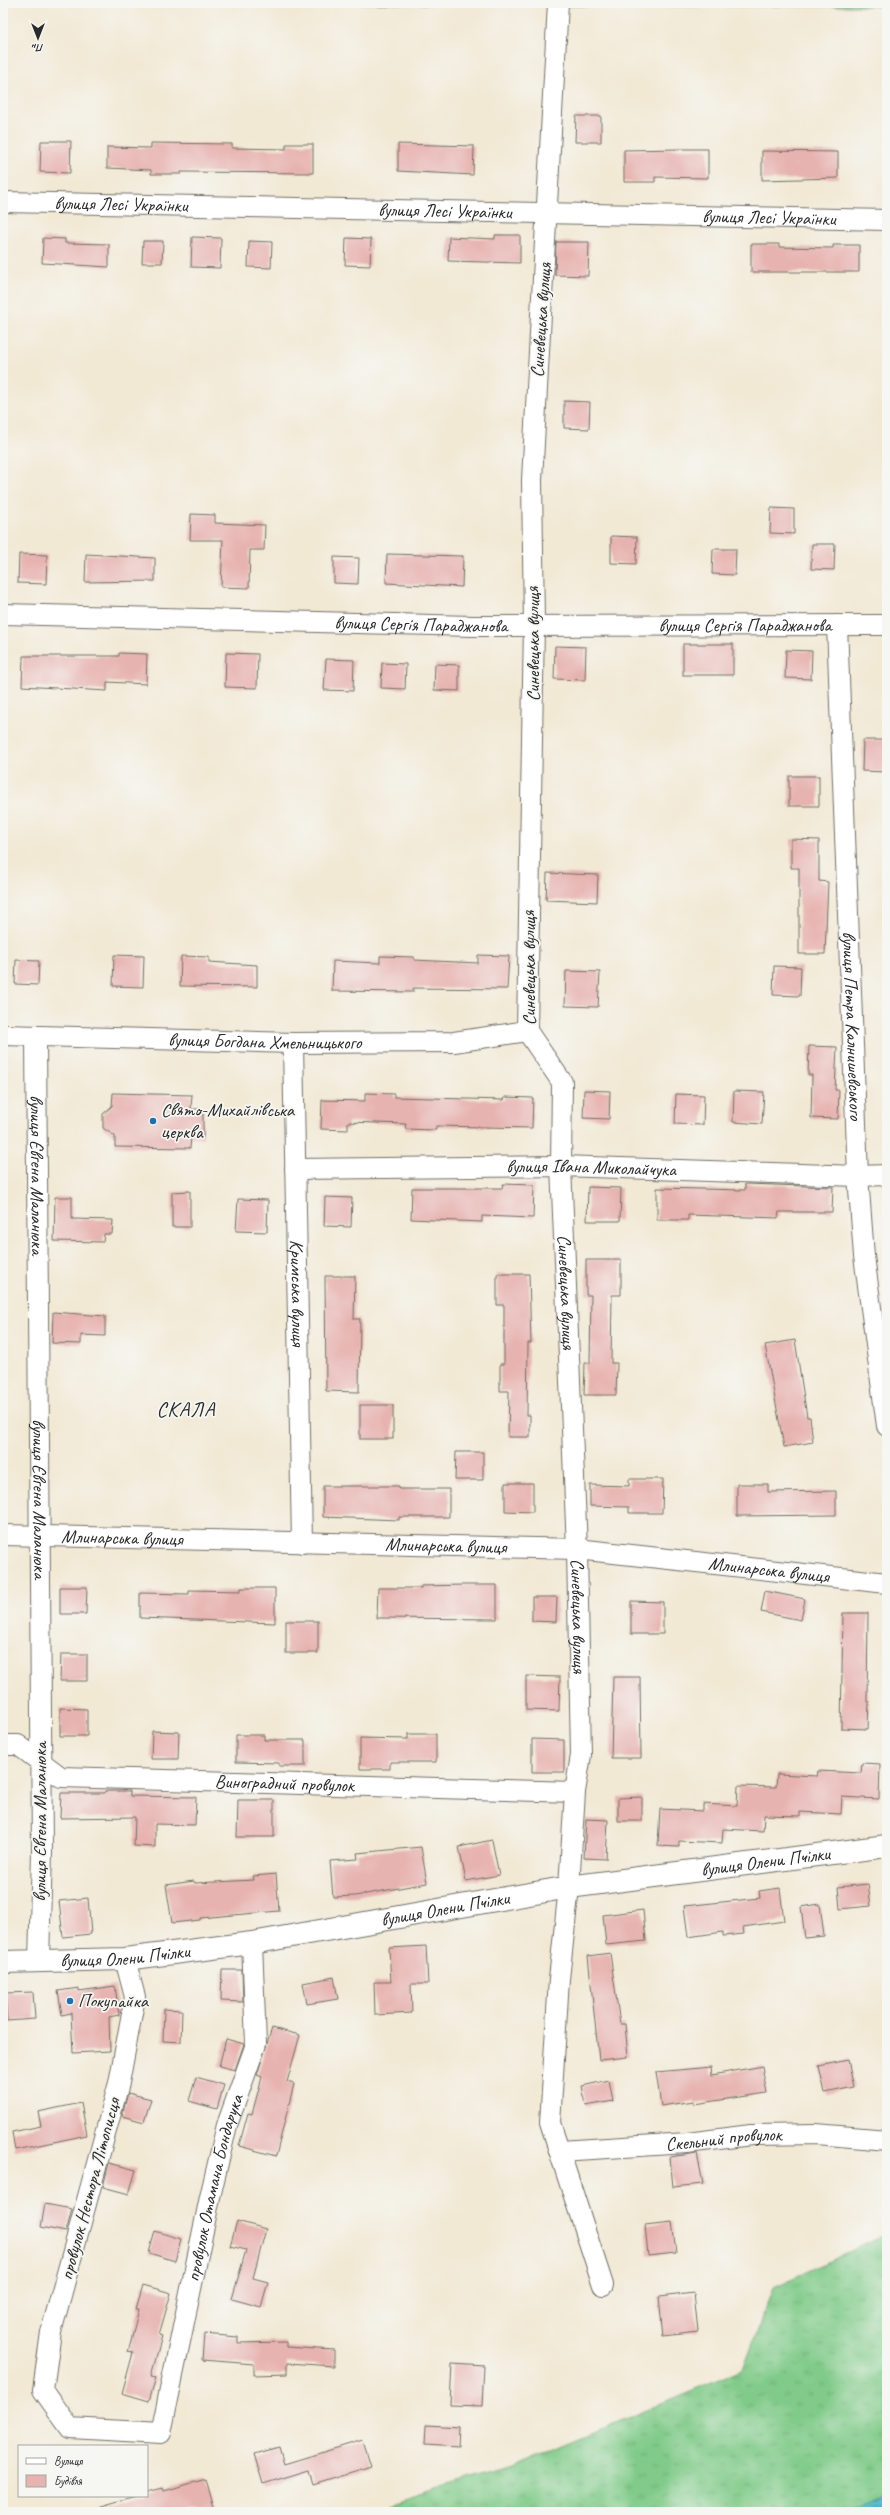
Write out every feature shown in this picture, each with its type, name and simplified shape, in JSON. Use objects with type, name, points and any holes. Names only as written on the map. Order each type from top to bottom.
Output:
[{"type":"street","name":"Синевецька вулиця","points":[[558,3],[548,215],[532,480],[534,624],[527,1031],[562,1082],[562,1166],[577,1549],[581,1755],[575,1792],[569,1887]]},
{"type":"street","name":"вулиця Лесі Українки","points":[[3,202],[548,215],[887,220]]},
{"type":"street","name":"вулиця Сергія Параджанова","points":[[3,614],[472,626],[534,624],[887,625]]},
{"type":"street","name":"вулиця Петра Калнишевського","points":[[837,625],[858,1176],[864,1256],[887,1426]]},
{"type":"street","name":"вулиця Богдана Хмельницького","points":[[3,1034],[293,1043],[454,1042],[527,1031]]},
{"type":"street","name":"вулиця Євгена Маланюка","points":[[36,1036],[40,1762],[42,1852],[39,1961]]},
{"type":"street","name":"Кримська вулиця","points":[[293,1043],[302,1543]]},
{"type":"street","name":"вулиця Івана Миколайчука","points":[[295,1169],[562,1166],[858,1176],[887,1175]]},
{"type":"street","name":"Млинарська вулиця","points":[[3,1536],[577,1549],[887,1583]]},
{"type":"street","name":"Виноградний провулок","points":[[3,1745],[18,1745],[61,1777],[575,1792]]},
{"type":"street","name":"вулиця Олени Пчілки","points":[[3,1962],[125,1959],[252,1943],[569,1887],[887,1846]]},
{"type":"street","points":[[569,1887],[559,1979],[550,2123],[603,2285]]},
{"type":"street","name":"провулок Отамана Бондарука","points":[[61,2415],[70,2428],[161,2433],[210,2196],[228,2126],[256,2044],[252,1943]]},
{"type":"street","name":"провулок Нестора Літописця","points":[[61,2415],[43,2390],[51,2332],[119,2083],[135,1997],[125,1959]]},
{"type":"street","name":"Скельний провулок","points":[[560,2151],[686,2143],[751,2135],[816,2134],[887,2140]]},
{"type":"green space","points":[[344,3],[887,3],[887,6],[590,6]]},
{"type":"green space","points":[[887,2234],[887,2490],[835,2512],[366,2512],[510,2467],[743,2370],[774,2287]]},
{"type":"water","points":[[887,2490],[887,2512],[835,2512]]},
{"type":"building","points":[[576,116],[601,116],[601,142],[575,142]]},
{"type":"building","points":[[41,141],[71,141],[70,173],[40,172]]},
{"type":"building","points":[[151,143],[232,144],[232,148],[286,149],[286,144],[313,144],[313,173],[181,172],[181,174],[151,174],[151,170],[107,168],[107,147],[151,148]]},
{"type":"building","points":[[398,144],[474,146],[473,175],[398,171]]},
{"type":"building","points":[[708,149],[708,178],[655,177],[655,182],[624,182],[624,150]]},
{"type":"building","points":[[762,151],[838,152],[838,178],[762,180]]},
{"type":"building","points":[[495,235],[520,235],[520,263],[448,261],[449,237],[495,239]]},
{"type":"building","points":[[192,237],[221,238],[220,268],[191,267]]},
{"type":"building","points":[[43,238],[65,239],[65,243],[109,244],[109,267],[42,263]]},
{"type":"building","points":[[346,238],[371,239],[370,266],[345,265]]},
{"type":"building","points":[[143,241],[163,241],[162,263],[142,263]]},
{"type":"building","points":[[249,241],[272,242],[271,268],[248,267]]},
{"type":"building","points":[[556,242],[589,242],[588,276],[555,275]]},
{"type":"building","points":[[751,244],[779,244],[779,247],[833,248],[833,245],[859,245],[859,272],[751,272]]},
{"type":"building","points":[[564,401],[590,402],[589,429],[564,428]]},
{"type":"building","points":[[771,508],[794,509],[794,534],[770,533]]},
{"type":"building","points":[[191,514],[215,515],[215,523],[265,525],[264,550],[250,550],[249,588],[221,587],[223,540],[190,540]]},
{"type":"building","points":[[611,536],[637,537],[636,564],[611,563]]},
{"type":"building","points":[[812,544],[835,544],[834,570],[811,569]]},
{"type":"building","points":[[713,549],[736,549],[735,575],[712,574]]},
{"type":"building","points":[[19,554],[47,555],[46,584],[18,583]]},
{"type":"building","points":[[86,554],[155,558],[155,581],[85,582]]},
{"type":"building","points":[[387,554],[463,556],[462,587],[386,583]]},
{"type":"building","points":[[334,557],[359,558],[358,584],[334,583]]},
{"type":"building","points":[[683,644],[733,644],[733,675],[683,675]]},
{"type":"building","points":[[555,646],[586,647],[585,680],[554,679]]},
{"type":"building","points":[[786,650],[812,651],[811,679],[785,678]]},
{"type":"building","points":[[119,653],[147,654],[146,684],[107,682],[107,691],[22,686],[23,656],[119,656]]},
{"type":"building","points":[[226,653],[258,654],[257,688],[225,687]]},
{"type":"building","points":[[326,659],[354,660],[353,691],[324,690]]},
{"type":"building","points":[[382,663],[406,664],[405,689],[381,688]]},
{"type":"building","points":[[435,664],[459,665],[459,691],[434,690]]},
{"type":"building","points":[[863,740],[887,740],[887,772],[862,771]]},
{"type":"building","points":[[789,776],[819,776],[819,806],[789,806]]},
{"type":"building","points":[[791,839],[819,840],[819,881],[828,882],[825,954],[799,954],[799,868],[791,868]]},
{"type":"building","points":[[547,873],[598,875],[597,902],[546,900]]},
{"type":"building","points":[[114,955],[144,956],[143,987],[113,986]]},
{"type":"building","points":[[478,955],[509,956],[507,989],[413,988],[413,992],[332,991],[333,961],[380,963],[380,956],[414,957],[414,960],[478,963]]},
{"type":"building","points":[[181,956],[209,957],[209,962],[257,965],[257,987],[180,986]]},
{"type":"building","points":[[16,960],[39,961],[38,985],[15,984]]},
{"type":"building","points":[[774,966],[801,967],[800,996],[773,995]]},
{"type":"building","points":[[566,971],[600,972],[598,1007],[565,1006]]},
{"type":"building","points":[[809,1046],[837,1047],[835,1090],[839,1090],[838,1119],[811,1118],[812,1075],[808,1075]]},
{"type":"building","points":[[584,1090],[610,1091],[609,1119],[583,1118]]},
{"type":"building","points":[[734,1091],[764,1092],[762,1124],[733,1122]]},
{"type":"building","name":"Свято-Михайлівська церква","points":[[113,1093],[192,1095],[191,1109],[203,1109],[203,1138],[191,1137],[190,1148],[115,1147],[115,1136],[103,1128],[103,1114],[112,1106]]},
{"type":"building","points":[[365,1093],[394,1094],[394,1097],[504,1100],[505,1097],[533,1098],[532,1128],[436,1126],[436,1130],[405,1129],[406,1124],[348,1122],[348,1130],[321,1129],[322,1100],[365,1101]]},
{"type":"building","points":[[676,1094],[704,1095],[703,1125],[675,1124]]},
{"type":"building","points":[[503,1184],[534,1185],[533,1218],[482,1216],[482,1222],[411,1219],[412,1188],[502,1188]]},
{"type":"building","points":[[745,1184],[833,1187],[832,1212],[779,1212],[778,1218],[688,1215],[688,1220],[657,1220],[657,1188],[745,1190]]},
{"type":"building","points":[[588,1187],[621,1188],[620,1221],[587,1221]]},
{"type":"building","points":[[190,1191],[190,1227],[172,1227],[172,1192]]},
{"type":"building","points":[[55,1197],[72,1197],[72,1219],[113,1220],[112,1234],[104,1234],[103,1242],[54,1241]]},
{"type":"building","points":[[325,1197],[352,1198],[351,1227],[324,1226]]},
{"type":"building","points":[[238,1199],[268,1200],[267,1232],[236,1231]]},
{"type":"building","points":[[586,1260],[621,1260],[621,1295],[612,1295],[611,1363],[617,1363],[616,1395],[584,1395],[585,1363],[590,1363],[591,1295],[586,1295]]},
{"type":"building","points":[[497,1274],[529,1274],[531,1343],[528,1343],[527,1415],[530,1415],[530,1437],[508,1437],[509,1391],[500,1391],[500,1364],[504,1364],[504,1305],[497,1305]]},
{"type":"building","points":[[325,1276],[355,1276],[354,1319],[360,1319],[359,1392],[326,1391]]},
{"type":"building","points":[[53,1312],[105,1316],[105,1336],[81,1335],[81,1344],[52,1343]]},
{"type":"building","points":[[795,1340],[807,1417],[810,1417],[813,1442],[784,1447],[765,1345]]},
{"type":"building","points":[[360,1405],[393,1405],[393,1439],[360,1439]]},
{"type":"building","points":[[456,1452],[483,1452],[483,1480],[455,1480]]},
{"type":"building","points":[[629,1479],[663,1479],[662,1513],[629,1513],[629,1507],[590,1506],[590,1485],[629,1486]]},
{"type":"building","points":[[505,1483],[533,1483],[533,1512],[505,1511]]},
{"type":"building","points":[[737,1484],[768,1484],[768,1492],[836,1491],[836,1515],[737,1516]]},
{"type":"building","points":[[323,1486],[399,1486],[399,1489],[449,1489],[449,1517],[399,1517],[399,1520],[323,1517]]},
{"type":"building","points":[[497,1585],[497,1619],[377,1618],[378,1588],[421,1588],[421,1586]]},
{"type":"building","points":[[60,1587],[87,1587],[86,1614],[60,1614]]},
{"type":"building","points":[[241,1588],[275,1588],[275,1623],[140,1618],[140,1593],[189,1594],[189,1590],[241,1591]]},
{"type":"building","points":[[765,1591],[805,1599],[801,1620],[761,1612]]},
{"type":"building","points":[[532,1597],[557,1597],[556,1622],[532,1621]]},
{"type":"building","points":[[631,1601],[663,1602],[663,1634],[631,1634]]},
{"type":"building","points":[[843,1613],[868,1613],[868,1729],[841,1728]]},
{"type":"building","points":[[286,1621],[318,1621],[318,1653],[286,1653]]},
{"type":"building","points":[[61,1654],[87,1654],[87,1681],[60,1681]]},
{"type":"building","points":[[526,1676],[560,1677],[559,1711],[526,1710]]},
{"type":"building","points":[[613,1677],[640,1677],[641,1758],[611,1758]]},
{"type":"building","points":[[60,1708],[87,1709],[87,1736],[60,1736]]},
{"type":"building","points":[[152,1731],[179,1732],[178,1759],[151,1759]]},
{"type":"building","points":[[408,1734],[436,1734],[436,1762],[390,1762],[390,1769],[360,1769],[360,1738],[408,1739]]},
{"type":"building","points":[[236,1735],[264,1735],[264,1740],[305,1740],[305,1766],[279,1766],[279,1763],[236,1762]]},
{"type":"building","points":[[532,1739],[564,1740],[564,1772],[532,1772]]},
{"type":"building","points":[[862,1763],[880,1764],[879,1799],[842,1797],[841,1814],[800,1812],[800,1816],[764,1815],[763,1831],[723,1829],[722,1843],[679,1841],[679,1847],[658,1846],[660,1809],[703,1811],[703,1804],[737,1806],[738,1786],[776,1787],[777,1774],[817,1776],[818,1771],[861,1773]]},
{"type":"building","points":[[105,1791],[130,1791],[130,1796],[196,1797],[195,1825],[155,1824],[155,1847],[134,1846],[135,1817],[60,1818],[61,1793],[105,1793]]},
{"type":"building","points":[[642,1797],[642,1821],[618,1821],[618,1798]]},
{"type":"building","points":[[238,1800],[274,1800],[274,1837],[237,1837]]},
{"type":"building","points":[[586,1819],[608,1820],[606,1859],[584,1858]]},
{"type":"building","points":[[492,1840],[499,1875],[466,1881],[459,1847]]},
{"type":"building","points":[[421,1847],[427,1883],[355,1896],[333,1897],[330,1861],[358,1859],[357,1853]]},
{"type":"building","points":[[276,1874],[279,1911],[200,1918],[200,1920],[172,1923],[166,1885],[194,1881],[195,1883],[254,1880],[253,1876]]},
{"type":"building","points":[[868,1884],[871,1906],[840,1909],[838,1887]]},
{"type":"building","points":[[780,1888],[784,1921],[743,1927],[744,1934],[723,1936],[723,1932],[688,1937],[684,1906],[760,1898],[759,1891]]},
{"type":"building","points":[[88,1898],[91,1934],[63,1937],[59,1901]]},
{"type":"building","points":[[820,1904],[824,1936],[805,1938],[801,1907]]},
{"type":"building","points":[[643,1910],[646,1941],[606,1945],[603,1915]]},
{"type":"building","points":[[426,1946],[428,1984],[411,1984],[412,2013],[375,2015],[374,1982],[391,1982],[389,1948]]},
{"type":"building","points":[[610,1953],[620,2024],[625,2024],[628,2057],[599,2060],[588,1956]]},
{"type":"building","points":[[222,1970],[242,1970],[243,2002],[221,2001]]},
{"type":"building","points":[[334,1977],[338,1999],[307,2004],[303,1983]]},
{"type":"building","points":[[115,1986],[119,2015],[109,2017],[110,2051],[73,2053],[71,2013],[62,2015],[58,1991],[79,1988],[79,1991]]},
{"type":"building","points":[[33,1992],[35,2019],[7,2021],[5,1993]]},
{"type":"building","points":[[164,2009],[182,2010],[181,2042],[163,2041]]},
{"type":"building","points":[[272,2028],[300,2035],[287,2082],[294,2084],[276,2156],[239,2146],[248,2113],[252,2114],[262,2077],[257,2075]]},
{"type":"building","points":[[226,2039],[244,2044],[235,2070],[219,2066]]},
{"type":"building","points":[[848,2060],[854,2087],[825,2093],[819,2066]]},
{"type":"building","points":[[762,2066],[767,2093],[694,2104],[694,2101],[661,2106],[656,2072],[711,2067],[712,2075]]},
{"type":"building","points":[[196,2077],[224,2085],[217,2109],[189,2101]]},
{"type":"building","points":[[609,2080],[613,2101],[586,2106],[582,2086]]},
{"type":"building","points":[[128,2093],[151,2099],[144,2122],[122,2116]]},
{"type":"building","points":[[81,2103],[87,2135],[15,2150],[12,2132],[41,2126],[38,2112]]},
{"type":"building","points":[[697,2153],[703,2184],[673,2187],[670,2157]]},
{"type":"building","points":[[109,2163],[136,2170],[129,2194],[103,2187]]},
{"type":"building","points":[[45,2204],[72,2209],[66,2232],[41,2227]]},
{"type":"building","points":[[237,2221],[266,2229],[253,2278],[268,2282],[261,2307],[232,2299],[246,2250],[230,2246]]},
{"type":"building","points":[[672,2222],[676,2253],[648,2256],[645,2225]]},
{"type":"building","points":[[155,2231],[181,2239],[175,2261],[149,2253]]},
{"type":"building","points":[[143,2285],[171,2293],[159,2335],[162,2336],[151,2376],[156,2377],[149,2401],[122,2393],[133,2353],[128,2352],[139,2309],[136,2309]]},
{"type":"building","points":[[694,2293],[698,2332],[663,2336],[659,2297]]},
{"type":"building","points":[[204,2334],[238,2337],[238,2343],[286,2342],[286,2347],[334,2350],[334,2366],[287,2363],[287,2374],[254,2375],[254,2364],[202,2360]]},
{"type":"building","points":[[452,2363],[484,2365],[482,2406],[450,2405]]},
{"type":"building","points":[[426,2425],[459,2427],[458,2447],[425,2445]]},
{"type":"building","points":[[363,2440],[371,2466],[313,2484],[309,2470],[263,2484],[254,2454],[279,2447],[284,2464]]},
{"type":"building","points":[[206,2479],[215,2512],[99,2512],[98,2508],[136,2497],[148,2497],[148,2492],[163,2488],[164,2491]]},
{"type":"place","name":"Свято-Михайлівська церква","points":[[153,1121]]},
{"type":"place","name":"Покупайка","points":[[70,2001]]},
{"type":"district","name":"СКАЛА","points":[[186,1409]]}]
